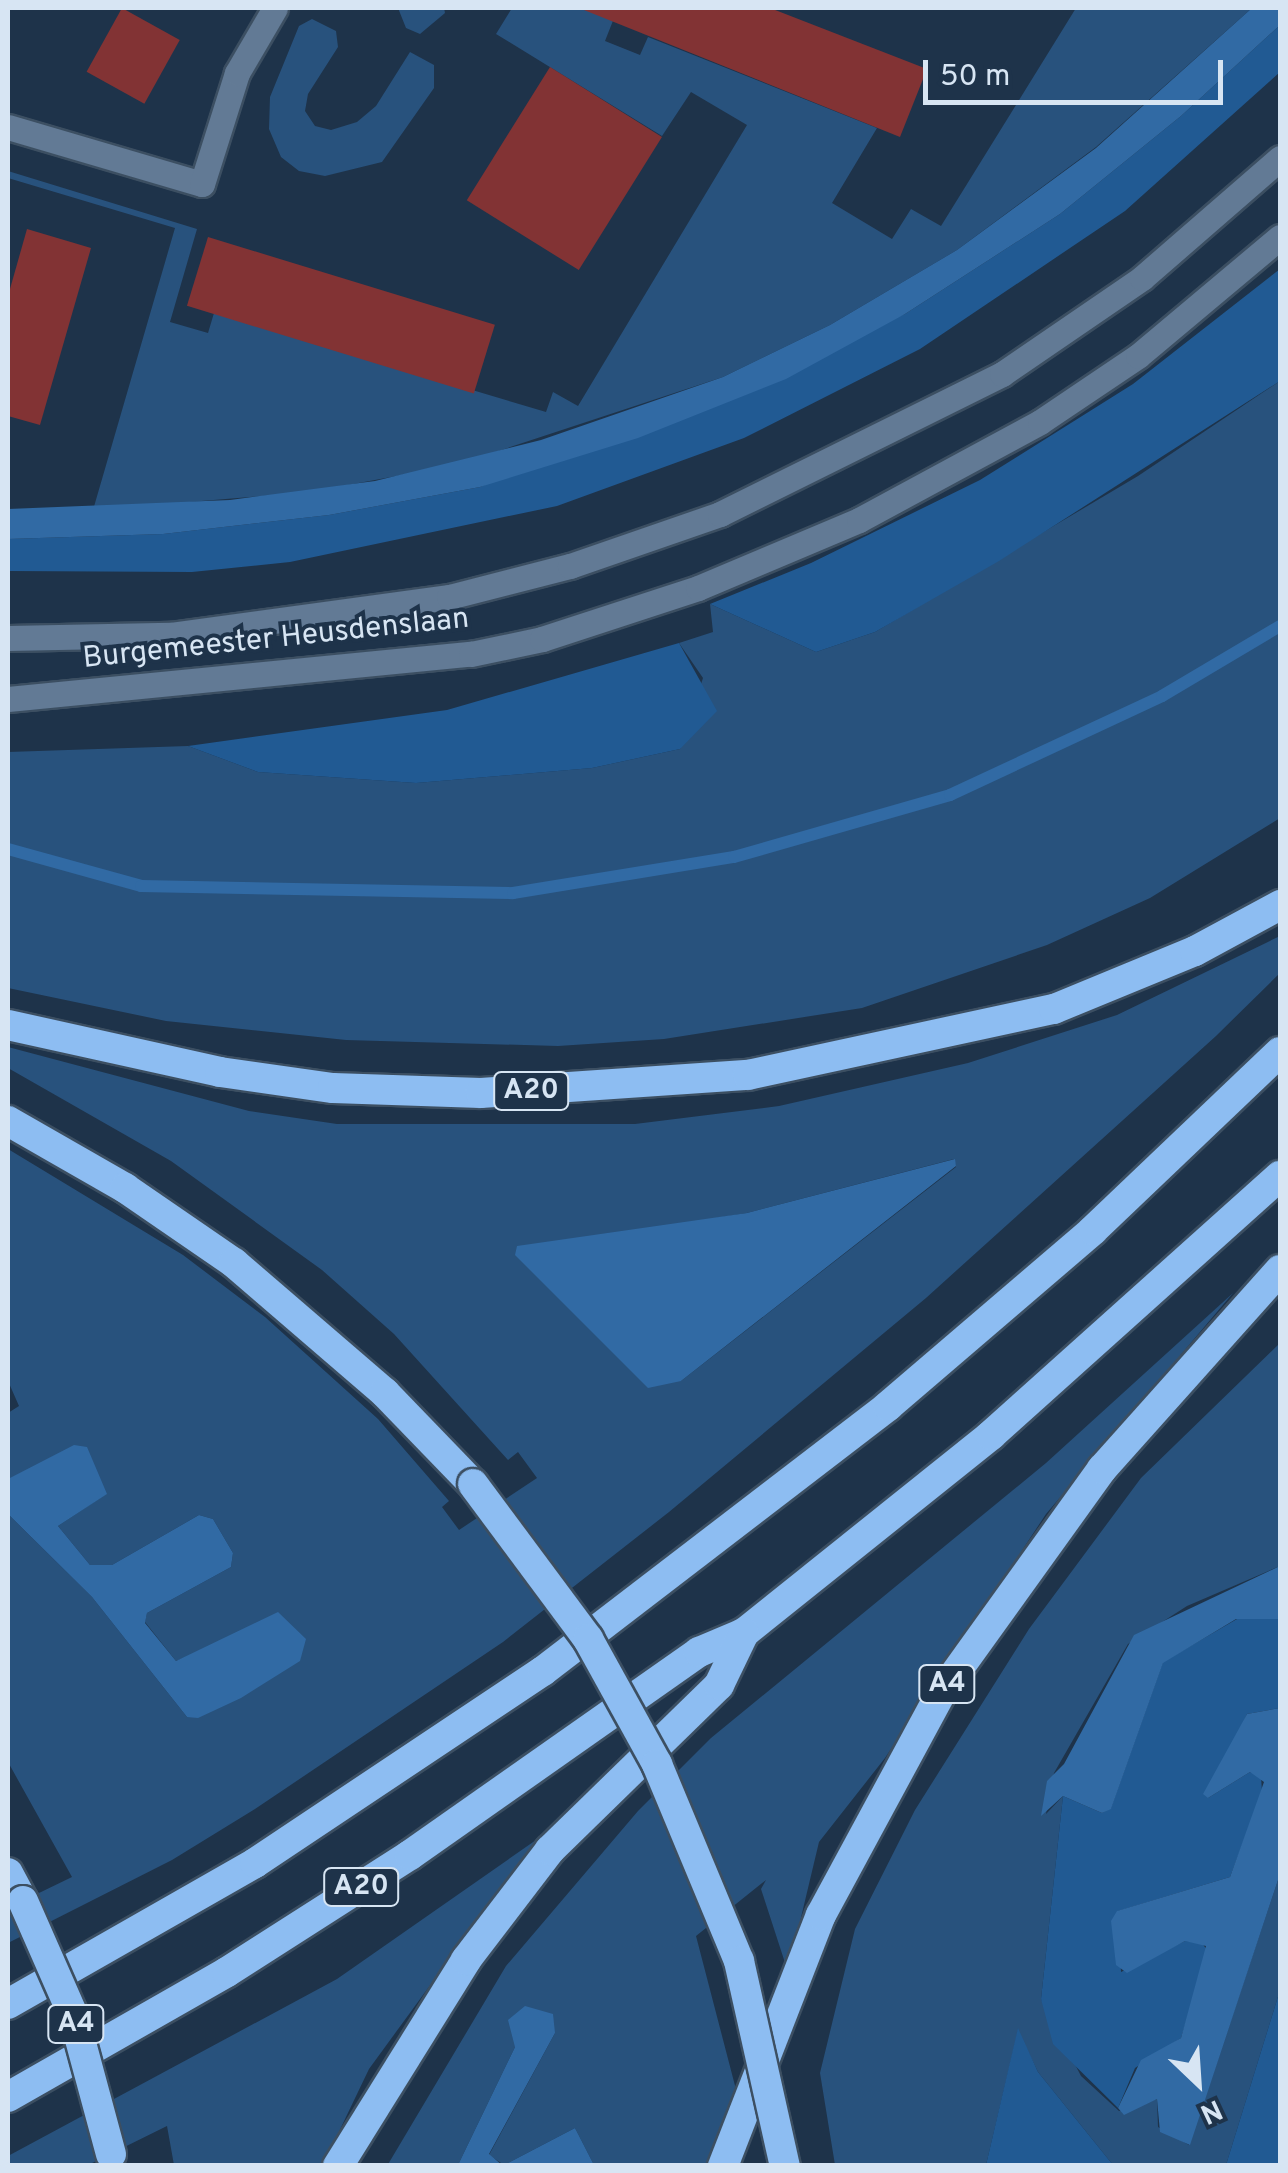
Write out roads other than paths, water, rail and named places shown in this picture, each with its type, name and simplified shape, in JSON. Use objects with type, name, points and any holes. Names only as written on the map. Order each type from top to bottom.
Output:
[{"type":"highway","name":"A20","points":[[8,1024],[220,1072],[333,1088],[481,1093],[730,1076],[1054,1010],[1195,951],[1280,905]]},
{"type":"highway","name":"A20","points":[[8,2004],[255,1863],[572,1649],[916,1382],[1092,1230],[1280,1052]]},
{"type":"highway","points":[[8,1121],[125,1188],[304,1318],[473,1484],[588,1639],[657,1764],[739,1962],[785,2166]]},
{"type":"highway","name":"A20","points":[[8,2097],[228,1972],[426,1845],[699,1652],[744,1632],[991,1435],[1280,1176]]},
{"type":"highway","name":"A4","points":[[722,2166],[821,1915],[941,1693],[1102,1469],[1280,1270]]},
{"type":"highway","points":[[338,2166],[466,1960],[550,1850],[719,1685],[744,1632]]},
{"type":"highway","name":"A4","points":[[8,1873],[74,2017],[112,2160]]},
{"type":"main road","points":[[8,126],[202,184],[237,73],[275,8]]},
{"type":"main road","name":"Burgemeester Heusdenslaan","points":[[8,638],[171,635],[431,600],[570,566],[704,520],[800,480],[1002,374],[1142,278],[1280,158]]},
{"type":"main road","name":"Burgemeester Heusdenslaan","points":[[8,699],[471,654],[542,639],[698,588],[859,520],[1040,422],[1138,356],[1280,237]]},
{"type":"waterway","points":[[8,849],[141,886],[513,893],[734,857],[950,795],[1162,696],[1280,626]]}]
